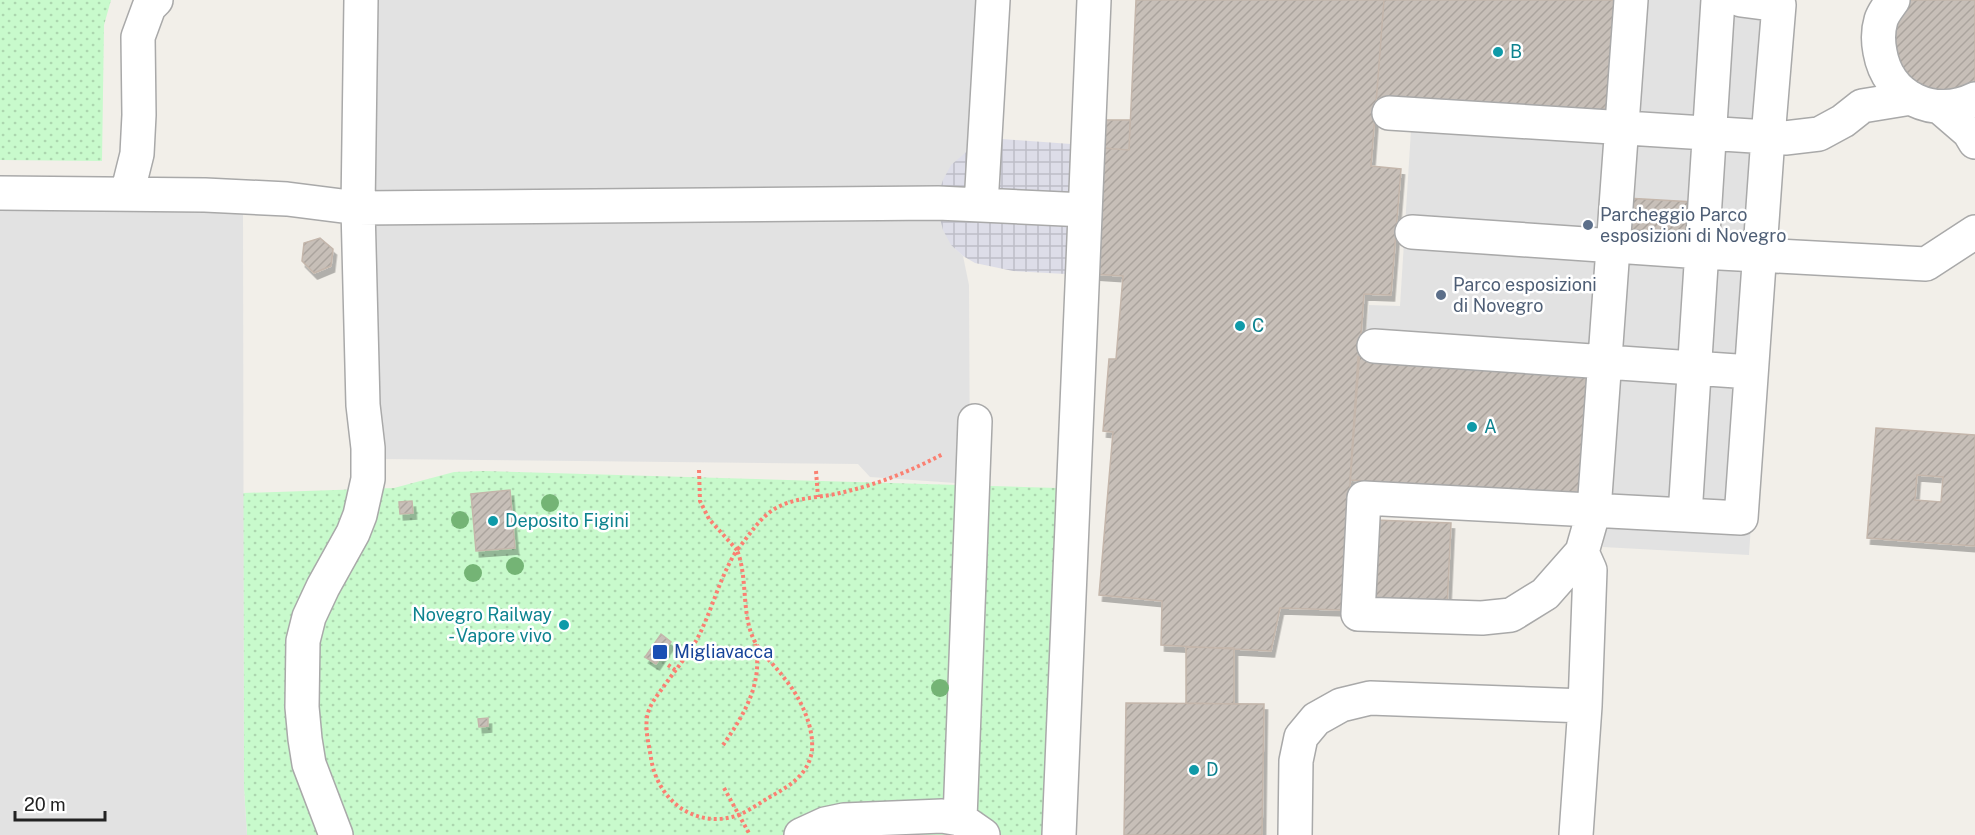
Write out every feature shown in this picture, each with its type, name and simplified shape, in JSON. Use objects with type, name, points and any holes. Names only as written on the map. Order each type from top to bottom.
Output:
[{"type":"lane","points":[[127,194],[120,152],[121,44],[126,12],[132,0]]},
{"type":"lane","points":[[127,194],[137,154],[138,37],[149,7],[156,0]]},
{"type":"lane","points":[[336,835],[309,764],[304,739],[303,641],[309,617],[357,524],[368,478],[368,448],[363,405],[358,208],[361,0]]},
{"type":"lane","points":[[981,205],[993,0]]},
{"type":"lane","points":[[1059,835],[1094,0]]},
{"type":"lane","points":[[1631,0],[1594,510],[1582,552],[1545,594],[1511,615],[1482,618],[1358,614],[1364,498],[1594,510],[1741,518],[1779,5],[1741,0]]},
{"type":"lane","points":[[1685,515],[1718,0]]},
{"type":"lane","points":[[1893,0],[1881,20],[1878,42],[1882,64],[1893,84],[1969,132],[1975,142]]},
{"type":"lane","points":[[1389,113],[1785,138],[1819,134],[1843,121],[1863,106],[1925,103],[1963,105],[1975,99]]},
{"type":"lane","points":[[0,193],[287,199],[358,208],[927,203],[1085,210]]},
{"type":"lane","points":[[1412,232],[1702,252],[1926,264],[1975,232]]},
{"type":"lane","points":[[1374,346],[1751,372]]},
{"type":"lane","points":[[801,835],[825,824],[844,820],[942,816],[972,827],[975,429]]},
{"type":"lane","points":[[1576,835],[1585,706],[1590,570],[1582,552]]},
{"type":"lane","points":[[1295,835],[1296,761],[1301,737],[1316,719],[1341,705],[1370,698],[1585,706]]},
{"type":"path","points":[[753,637],[762,653],[785,678],[797,696],[809,728],[812,753],[796,781],[739,815],[714,819],[692,816],[665,794],[656,778],[652,765],[647,718],[650,707],[702,632],[727,567],[737,550],[765,515],[778,507],[797,500],[839,494],[887,480],[936,458],[975,429]]},
{"type":"path","points":[[699,470],[700,501],[709,519],[737,550],[745,604],[758,658],[756,680],[749,703],[723,745]]},
{"type":"path","points":[[816,471],[818,497]]},
{"type":"path","points":[[677,652],[684,657]]},
{"type":"path","points":[[668,665],[675,670]]},
{"type":"path","points":[[724,788],[750,835]]},
{"type":"green space","points":[[0,0],[111,0],[104,25],[102,161],[0,160]]},
{"type":"green space","points":[[454,472],[1058,488],[1044,835],[247,835],[244,789],[243,493],[394,488]]},
{"type":"shaded area","points":[[369,0],[981,0],[976,127],[951,245],[963,256],[969,285],[970,484],[870,477],[858,464],[379,459]]},
{"type":"shaded area","name":"Parcheggio Parco esposizioni di Novegro","points":[[1623,0],[1785,0],[1749,555],[1603,547],[1615,374],[1364,353],[1369,305],[1400,306],[1411,130],[1614,144]]},
{"type":"shaded area","points":[[1002,139],[1071,144],[1066,274],[1013,271],[975,263],[951,245],[943,230],[939,215],[939,192],[951,165],[972,147]]},
{"type":"shaded area","points":[[243,207],[244,789],[247,835],[0,835],[0,211]]},
{"type":"building","name":"C","points":[[1136,0],[1384,0],[1371,166],[1401,169],[1391,295],[1364,294],[1341,610],[1280,608],[1271,651],[1161,645],[1162,601],[1099,595],[1113,432],[1103,431],[1109,359],[1116,359],[1123,276],[1093,274],[1103,148],[1129,150]]},
{"type":"building","name":"B","points":[[1384,0],[1619,0],[1611,118],[1376,104]]},
{"type":"building","points":[[1902,0],[1975,0],[1975,90],[1928,98],[1888,61]]},
{"type":"building","points":[[1106,120],[1130,120],[1129,150],[1103,148]]},
{"type":"building","points":[[1626,198],[1694,202],[1691,241],[1624,236]]},
{"type":"building","points":[[320,238],[333,249],[331,266],[314,273],[302,261],[304,243]]},
{"type":"building","name":"A","points":[[1358,357],[1594,374],[1585,495],[1350,480]]},
{"type":"building","points":[[1876,428],[1975,435],[1975,546],[1867,538]],"holes":[[[1917,475],[1943,477],[1941,502],[1915,500]]]},
{"type":"building","name":"Deposito Figini","points":[[510,490],[515,548],[476,551],[471,494]]},
{"type":"building","points":[[412,501],[413,513],[400,514],[399,502]]},
{"type":"building","points":[[1375,520],[1451,523],[1447,608],[1371,605]]},
{"type":"building","points":[[661,634],[671,642],[656,664],[645,657]]},
{"type":"building","points":[[1186,647],[1234,648],[1234,704],[1186,703]]},
{"type":"building","name":"D","points":[[1126,703],[1264,704],[1262,835],[1124,835]]},
{"type":"building","points":[[488,718],[488,726],[479,727],[478,719]]},
{"type":"place","name":"B","points":[[1498,52]]},
{"type":"place","name":"Parcheggio Parco esposizioni di Novegro","points":[[1588,225]]},
{"type":"place","name":"Parco esposizioni di Novegro","points":[[1441,295]]},
{"type":"place","name":"C","points":[[1240,326]]},
{"type":"place","name":"A","points":[[1472,427]]},
{"type":"place","name":"Deposito Figini","points":[[493,521]]},
{"type":"place","name":"Novegro Railway - Vapore vivo","points":[[564,625]]},
{"type":"place","name":"Migliavacca","points":[[660,652]]},
{"type":"place","name":"D","points":[[1194,770]]}]
